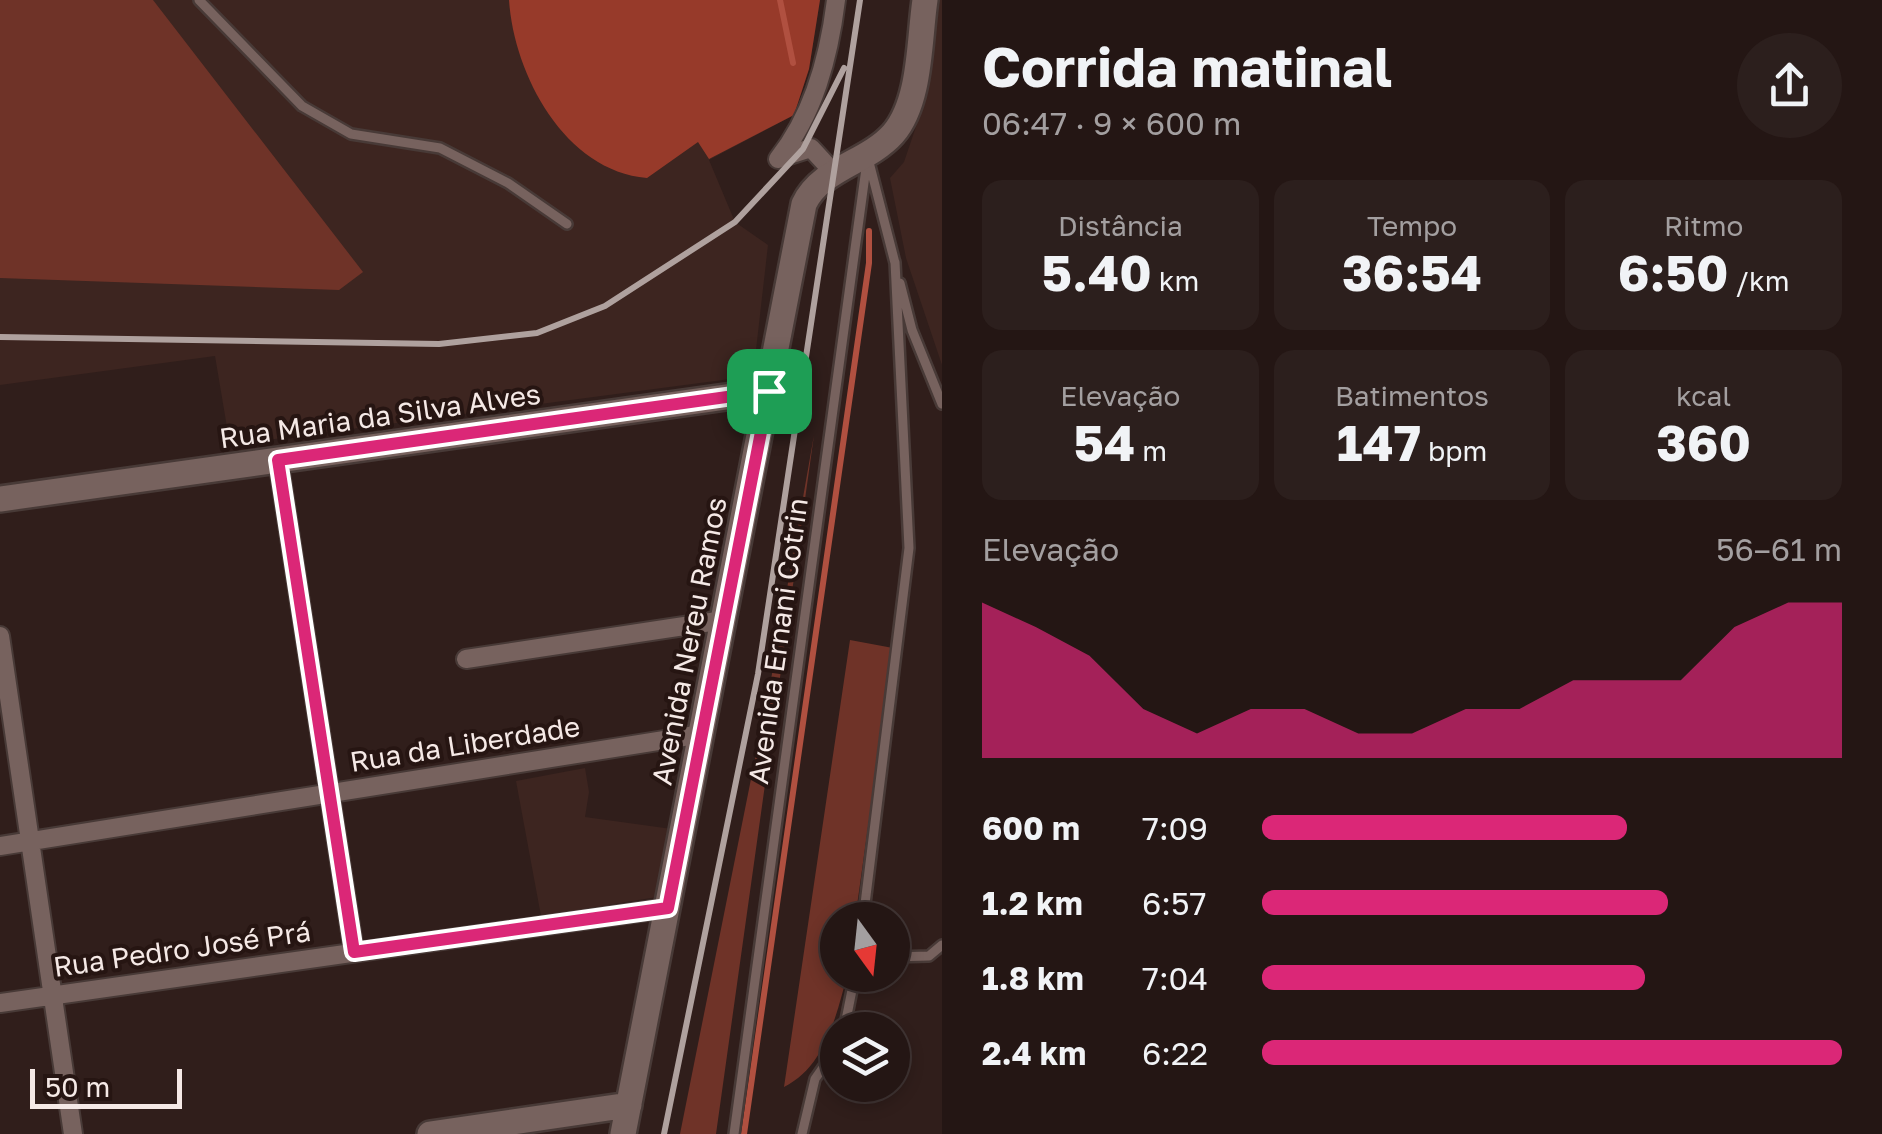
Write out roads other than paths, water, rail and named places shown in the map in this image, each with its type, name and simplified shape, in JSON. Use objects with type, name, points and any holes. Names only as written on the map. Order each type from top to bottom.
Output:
[{"type":"main road","points":[[834,173],[896,132],[906,114],[924,0]]},
{"type":"main road","name":"Avenida Nereu Ramos","points":[[623,1134],[804,204],[816,184],[834,173]]},
{"type":"main road","name":"Rua Maria da Silva Alves","points":[[0,499],[769,391]]},
{"type":"main road","points":[[430,1134],[629,1105]]},
{"type":"street","points":[[834,173],[811,148],[778,159],[811,104],[830,43],[836,0]]},
{"type":"street","points":[[278,460],[354,952]]},
{"type":"street","points":[[466,659],[724,620]]},
{"type":"street","points":[[0,636],[73,1134]]},
{"type":"street","name":"Rua da Liberdade","points":[[0,846],[702,734]]},
{"type":"street","name":"Rua Pedro José Prá","points":[[0,1003],[668,908]]},
{"type":"lane","points":[[199,0],[302,106],[351,134],[440,148],[508,183],[566,224]]},
{"type":"lane","points":[[868,154],[912,330],[942,404]]},
{"type":"lane","name":"Avenida Ernani Cotrin","points":[[734,1134],[868,154]]},
{"type":"lane","points":[[864,902],[908,548],[895,262]]},
{"type":"lane","points":[[910,957],[929,956],[942,945]]},
{"type":"lane","points":[[802,1134],[820,1073]]},
{"type":"waterway","points":[[780,0],[793,63]]},
{"type":"waterway","points":[[744,1134],[869,263],[869,231]]},
{"type":"railway","points":[[664,1134],[758,674],[860,0]]},
{"type":"railway","points":[[0,337],[439,344],[537,333],[605,306],[735,222],[803,149],[844,68]]}]
